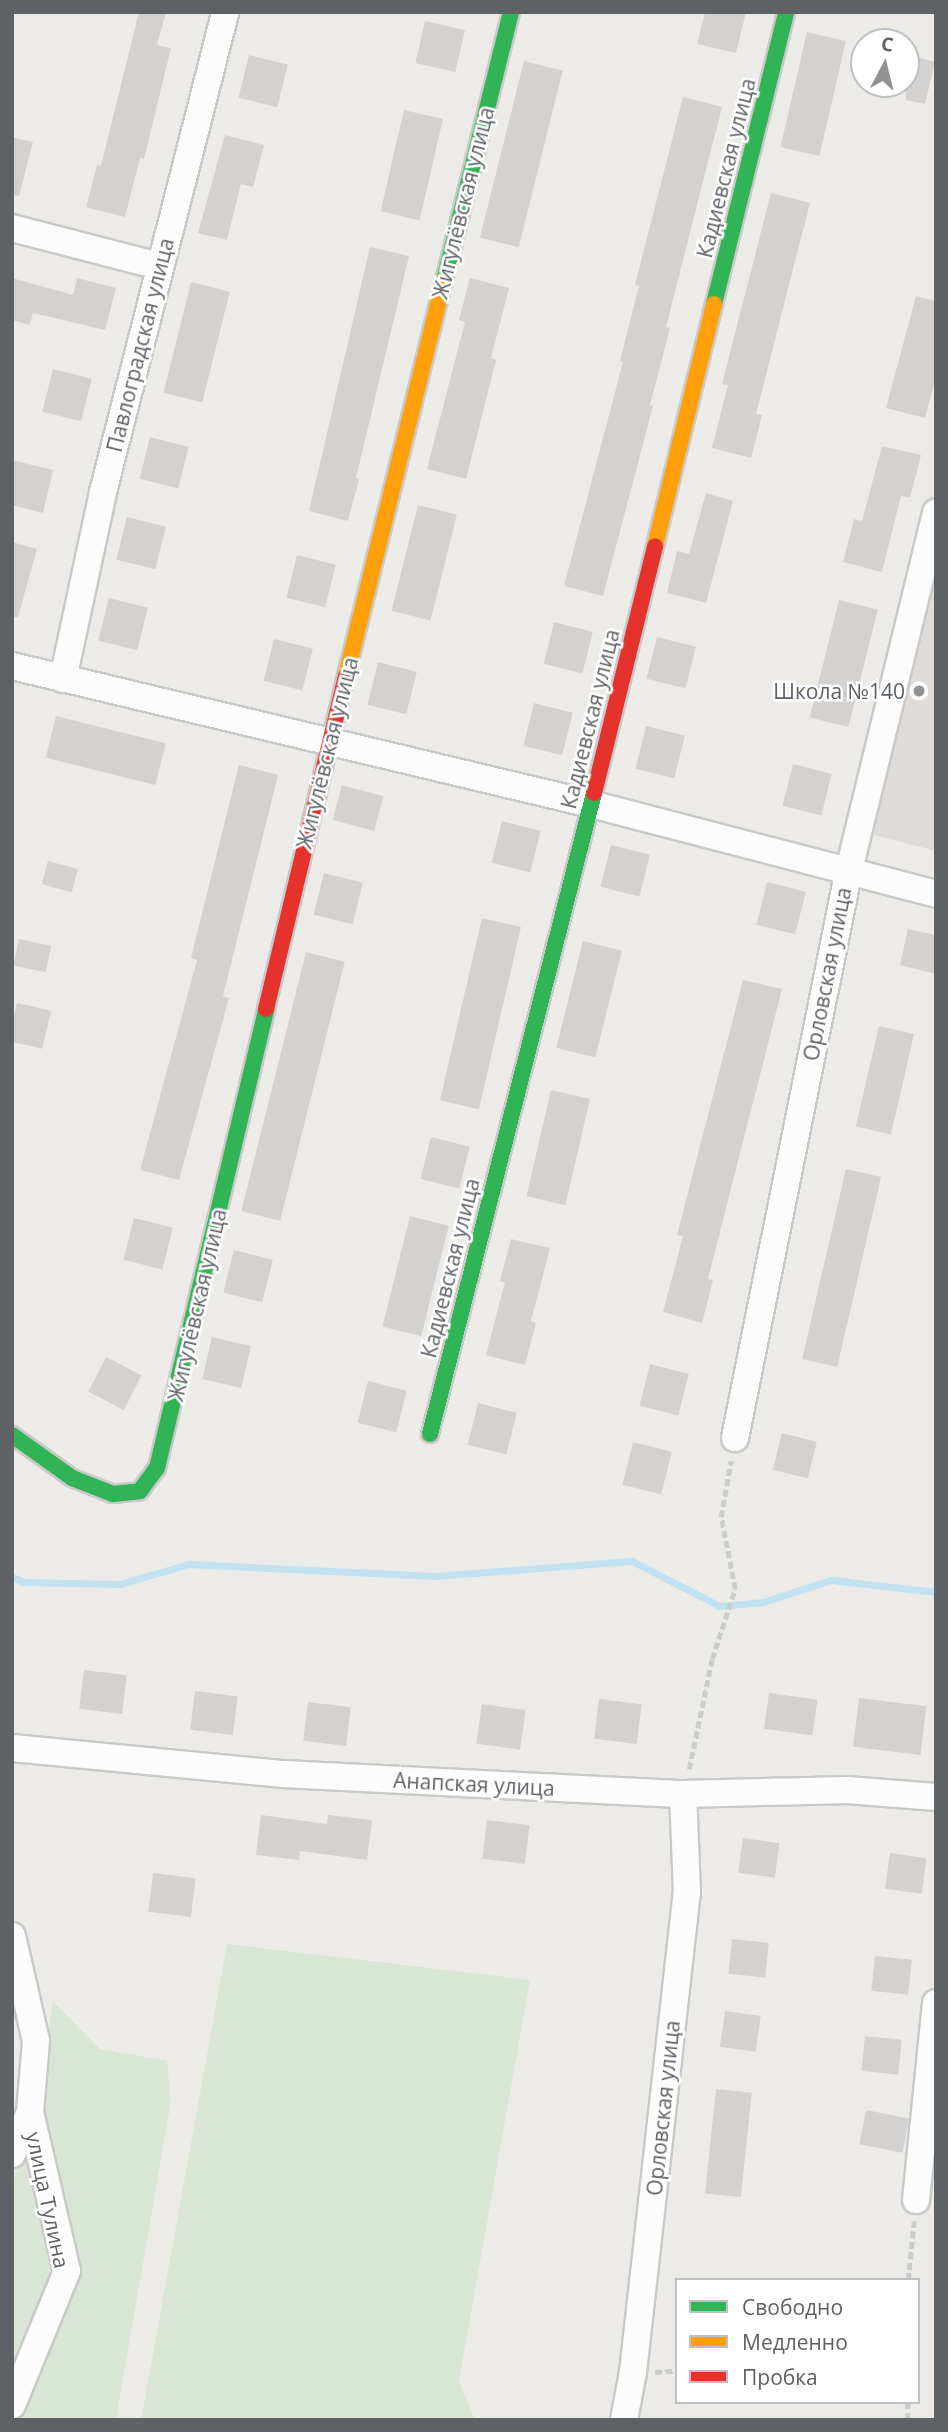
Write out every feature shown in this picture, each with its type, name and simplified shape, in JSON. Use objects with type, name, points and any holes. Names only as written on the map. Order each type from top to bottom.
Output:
[{"type":"street","name":"Павлоградская улица","points":[[63,679],[103,492],[225,12]]},
{"type":"street","name":"Жигулёвская улица","points":[[12,1435],[72,1478],[113,1494],[140,1491],[157,1468],[329,743],[511,12]]},
{"type":"street","name":"Кадиевская улица","points":[[430,1434],[591,804],[786,12]]},
{"type":"street","points":[[12,228],[159,266]]},
{"type":"street","name":"Орловская улица","points":[[734,1438],[848,874],[936,513]]},
{"type":"street","points":[[12,667],[591,804],[848,874],[936,894]]},
{"type":"street","name":"Анапская улица","points":[[12,1748],[284,1774],[683,1794],[847,1790],[936,1797]]},
{"type":"street","name":"Орловская улица","points":[[624,2420],[634,2372],[687,1892],[683,1794]]},
{"type":"street","points":[[12,1936],[36,2041],[30,2112],[12,2154]]},
{"type":"street","points":[[916,2200],[936,2003]]},
{"type":"street","name":"улица Тулина","points":[[12,2405],[67,2272],[30,2112]]},
{"type":"path","points":[[683,1794],[712,1659],[735,1589],[721,1517],[734,1438]]},
{"type":"path","points":[[908,2278],[916,2200]]},
{"type":"shaded area","name":"Школа №140","points":[[936,548],[936,851],[867,833]]},
{"type":"green space","points":[[227,1944],[530,1980],[459,2381],[475,2420],[141,2420]]},
{"type":"green space","points":[[53,2001],[100,2049],[167,2061],[171,2101],[116,2420],[12,2420],[12,2186],[39,2092]]},
{"type":"building","points":[[139,12],[166,12],[157,45],[171,48],[144,159],[140,158],[125,217],[86,207],[97,165],[101,166]]},
{"type":"building","points":[[705,12],[746,12],[736,53],[697,44]]},
{"type":"building","points":[[425,21],[465,30],[455,72],[415,63]]},
{"type":"building","points":[[807,32],[846,41],[819,156],[780,147]]},
{"type":"building","points":[[249,55],[288,65],[277,107],[238,98]]},
{"type":"building","points":[[920,58],[935,62],[925,104],[906,100],[920,98]]},
{"type":"building","points":[[524,61],[563,71],[519,247],[480,238]]},
{"type":"building","points":[[683,97],[722,107],[666,327],[670,328],[650,405],[653,406],[603,596],[564,586],[623,362],[620,361],[639,286],[635,285]]},
{"type":"building","points":[[404,110],[443,119],[420,220],[381,211]]},
{"type":"building","points":[[225,135],[264,145],[253,187],[241,184],[227,240],[198,233]]},
{"type":"building","points":[[12,137],[33,142],[19,196],[12,195]]},
{"type":"building","points":[[771,193],[810,203],[756,414],[762,415],[751,458],[712,448],[728,385],[722,384]]},
{"type":"building","points":[[370,247],[409,256],[348,521],[309,511]]},
{"type":"building","points":[[12,278],[73,295],[77,278],[116,288],[105,330],[33,313],[30,325],[12,320]]},
{"type":"building","points":[[470,278],[509,288],[491,358],[496,360],[466,479],[427,469],[465,322],[459,320]]},
{"type":"building","points":[[191,282],[230,292],[202,402],[163,393]]},
{"type":"building","points":[[916,296],[936,301],[936,377],[925,418],[886,408]]},
{"type":"building","points":[[53,369],[92,379],[81,421],[42,412]]},
{"type":"building","points":[[150,437],[189,447],[178,488],[140,479]]},
{"type":"building","points":[[882,446],[921,455],[910,498],[901,496],[882,572],[843,562],[854,519],[862,521]]},
{"type":"building","points":[[12,460],[53,470],[43,513],[12,505]]},
{"type":"building","points":[[706,493],[733,501],[706,603],[667,593],[677,551],[689,554]]},
{"type":"building","points":[[418,505],[457,515],[430,620],[392,611]]},
{"type":"building","points":[[127,517],[166,527],[155,569],[116,560]]},
{"type":"building","points":[[12,542],[37,549],[18,617],[12,617]]},
{"type":"building","points":[[297,555],[336,565],[325,607],[286,598]]},
{"type":"building","points":[[109,598],[148,608],[137,650],[98,641]]},
{"type":"building","points":[[839,600],[878,610],[849,727],[810,717]]},
{"type":"building","points":[[554,622],[593,632],[582,673],[544,664]]},
{"type":"building","points":[[657,637],[696,647],[685,688],[647,679]]},
{"type":"building","points":[[274,639],[313,649],[302,690],[264,681]]},
{"type":"building","points":[[378,662],[417,672],[406,714],[367,705]]},
{"type":"building","points":[[534,703],[573,713],[562,755],[523,746]]},
{"type":"building","points":[[56,716],[166,743],[155,785],[46,758]]},
{"type":"building","points":[[646,726],[685,736],[674,778],[635,769]]},
{"type":"building","points":[[793,764],[832,774],[821,815],[783,806]]},
{"type":"building","points":[[239,765],[278,775],[223,996],[229,998],[179,1180],[140,1170],[197,960],[191,958]]},
{"type":"building","points":[[342,785],[384,796],[374,831],[333,820]]},
{"type":"building","points":[[502,821],[541,831],[530,872],[492,863]]},
{"type":"building","points":[[611,845],[650,855],[639,896],[601,887]]},
{"type":"building","points":[[48,861],[78,869],[72,892],[42,884]]},
{"type":"building","points":[[324,873],[363,883],[352,924],[314,915]]},
{"type":"building","points":[[767,882],[806,892],[795,934],[756,925]]},
{"type":"building","points":[[482,918],[521,927],[479,1109],[440,1100]]},
{"type":"building","points":[[908,929],[936,935],[936,974],[900,965]]},
{"type":"building","points":[[19,939],[51,946],[46,972],[13,965]]},
{"type":"building","points":[[583,941],[622,951],[595,1057],[556,1048]]},
{"type":"building","points":[[306,952],[345,962],[280,1221],[241,1211]]},
{"type":"building","points":[[743,980],[782,989],[708,1279],[713,1280],[702,1323],[663,1312],[683,1236],[677,1235]]},
{"type":"building","points":[[17,1003],[51,1011],[42,1049],[12,1042],[12,1025]]},
{"type":"building","points":[[879,1026],[914,1034],[891,1134],[856,1126]]},
{"type":"building","points":[[551,1090],[590,1099],[565,1205],[526,1196]]},
{"type":"building","points":[[431,1137],[470,1147],[459,1188],[421,1179]]},
{"type":"building","points":[[846,1169],[881,1177],[837,1367],[802,1359]]},
{"type":"building","points":[[410,1216],[449,1226],[421,1336],[382,1327]]},
{"type":"building","points":[[134,1218],[173,1228],[162,1269],[124,1260]]},
{"type":"building","points":[[511,1239],[550,1248],[531,1321],[536,1323],[525,1365],[486,1355],[505,1282],[500,1281]]},
{"type":"building","points":[[234,1250],[273,1260],[262,1302],[223,1293]]},
{"type":"building","points":[[212,1337],[251,1346],[241,1388],[202,1379]]},
{"type":"building","points":[[106,1357],[142,1375],[124,1410],[88,1392]]},
{"type":"building","points":[[650,1364],[689,1374],[678,1415],[640,1406]]},
{"type":"building","points":[[368,1381],[407,1391],[396,1432],[358,1423]]},
{"type":"building","points":[[478,1403],[517,1413],[506,1454],[468,1445]]},
{"type":"building","points":[[782,1433],[817,1442],[808,1479],[773,1470]]},
{"type":"building","points":[[633,1442],[672,1452],[661,1494],[622,1485]]},
{"type":"building","points":[[84,1670],[127,1675],[122,1714],[79,1709]]},
{"type":"building","points":[[195,1691],[238,1696],[233,1735],[190,1730]]},
{"type":"building","points":[[769,1693],[818,1700],[813,1735],[764,1729]]},
{"type":"building","points":[[859,1698],[926,1706],[921,1755],[853,1747]]},
{"type":"building","points":[[599,1699],[642,1704],[637,1744],[594,1739]]},
{"type":"building","points":[[308,1702],[351,1707],[346,1746],[303,1741]]},
{"type":"building","points":[[482,1704],[526,1710],[520,1750],[476,1744]]},
{"type":"building","points":[[261,1815],[327,1824],[328,1815],[372,1820],[367,1860],[300,1851],[299,1860],[256,1855]]},
{"type":"building","points":[[487,1820],[530,1825],[525,1864],[482,1859]]},
{"type":"building","points":[[743,1838],[780,1843],[775,1878],[738,1873]]},
{"type":"building","points":[[890,1853],[927,1858],[922,1894],[885,1889]]},
{"type":"building","points":[[153,1873],[196,1878],[191,1917],[148,1912]]},
{"type":"building","points":[[732,1939],[769,1943],[765,1978],[728,1974]]},
{"type":"building","points":[[875,1956],[912,1960],[908,1995],[871,1991]]},
{"type":"building","points":[[725,2011],[761,2016],[756,2052],[720,2047]]},
{"type":"building","points":[[865,2036],[902,2040],[898,2075],[861,2071]]},
{"type":"building","points":[[716,2089],[752,2093],[741,2197],[705,2193]]},
{"type":"building","points":[[866,2110],[909,2118],[903,2153],[859,2144]]},
{"type":"waterway","points":[[12,1577],[24,1582],[120,1584],[189,1564],[435,1576],[632,1561],[719,1606],[763,1602],[831,1580],[936,1592]]},
{"type":"traffic: fast","points":[[444,281],[511,12]]},
{"type":"traffic: fast","points":[[714,304],[786,12]]},
{"type":"traffic: fast","points":[[430,1434],[594,793]]},
{"type":"traffic: fast","points":[[12,1435],[72,1478],[113,1494],[140,1491],[157,1468],[266,1009]]},
{"type":"traffic: slow","points":[[346,676],[444,281]]},
{"type":"traffic: slow","points":[[655,546],[714,304]]},
{"type":"traffic: jam","points":[[594,793],[655,546]]},
{"type":"traffic: jam","points":[[266,1009],[346,676]]},
{"type":"place","name":"Школа №140","points":[[919,691]]}]
